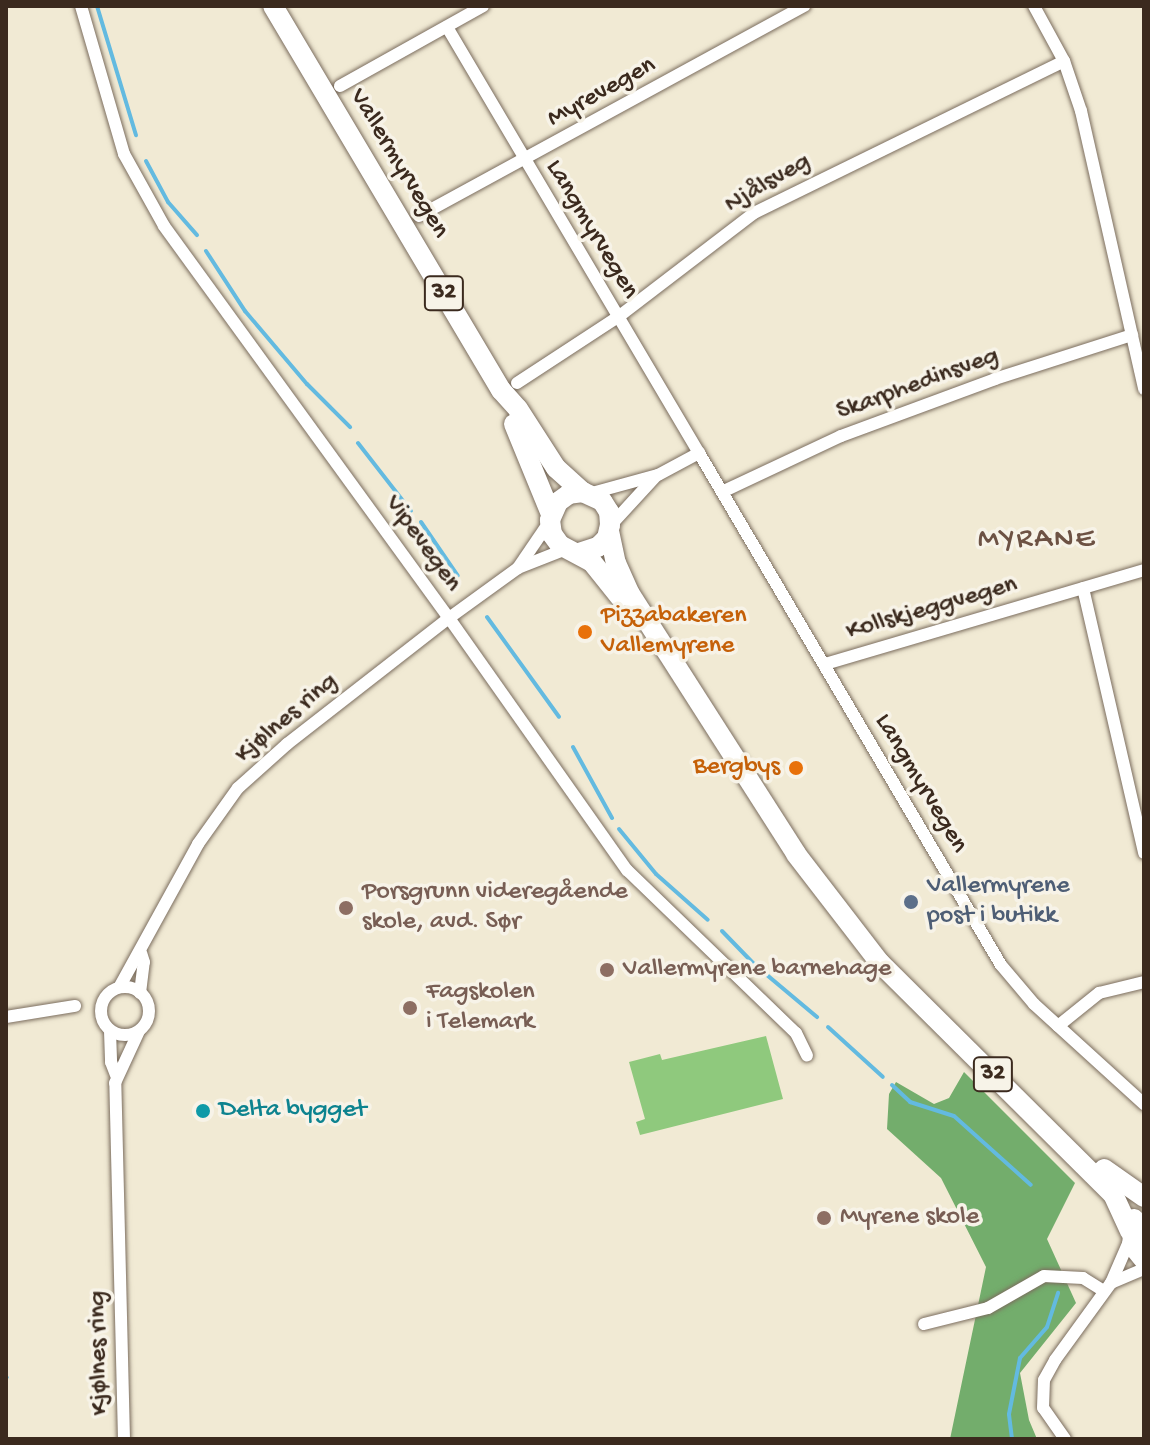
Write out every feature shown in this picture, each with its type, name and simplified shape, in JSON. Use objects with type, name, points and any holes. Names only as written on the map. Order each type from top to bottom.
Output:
[{"type":"main road","name":"Vallermyrvegen","points":[[273,6],[509,386],[518,409],[556,468],[586,493]]},
{"type":"main road","name":"Vallermyrvegen","points":[[509,386],[551,517]]},
{"type":"main road","points":[[551,517],[563,498],[586,493]]},
{"type":"main road","name":"32","points":[[586,493],[606,506],[622,578],[744,777],[796,854],[880,963],[1113,1194],[1135,1251],[1144,1260]]},
{"type":"main road","name":"32","points":[[551,517],[555,540],[612,585],[693,714],[744,777]]},
{"type":"main road","points":[[572,551],[598,547],[610,528]]},
{"type":"main road","name":"32","points":[[849,921],[888,953],[1103,1168],[1144,1197]]},
{"type":"main road","points":[[1130,1234],[1134,1218],[1144,1207]]},
{"type":"street","name":"Vipevegen","points":[[81,6],[124,154],[150,205],[627,870],[796,1033],[807,1056]]},
{"type":"street","points":[[340,86],[483,6]]},
{"type":"street","name":"Myrevegen","points":[[419,216],[804,6]]},
{"type":"street","points":[[1034,6],[1064,61],[1081,111],[1144,389]]},
{"type":"street","name":"Langmyrvegen","points":[[447,27],[524,161],[724,491],[1001,965],[1058,1026],[1144,1104]]},
{"type":"street","name":"Njålsveg","points":[[509,386],[618,317],[754,213],[1064,61]]},
{"type":"street","name":"Skarphedinsveg","points":[[724,491],[841,436],[995,379],[1132,335]]},
{"type":"street","points":[[586,493],[621,488],[658,475],[699,453]]},
{"type":"street","points":[[610,528],[658,475]]},
{"type":"street","name":"Kjølnes ring","points":[[518,568],[551,517]]},
{"type":"street","name":"Kjølnes ring","points":[[140,993],[144,962],[141,953],[156,915],[198,844],[238,788],[287,744],[518,568],[572,551]]},
{"type":"street","name":"Kollskjeggvegen","points":[[825,664],[1144,570]]},
{"type":"street","points":[[1083,588],[1144,853]]},
{"type":"street","name":"Kjølnes ring","points":[[120,986],[135,956],[141,953]]},
{"type":"street","points":[[1058,1026],[1099,993],[1144,982]]},
{"type":"street","points":[[120,986],[140,993],[149,1007],[139,1031],[128,1036],[110,1031],[101,1004],[110,990],[120,986]]},
{"type":"street","points":[[6,1017],[75,1006]]},
{"type":"street","name":"Kjølnes ring","points":[[110,1031],[111,1062],[116,1075],[124,1439]]},
{"type":"street","name":"Kjølnes ring","points":[[116,1075],[139,1031]]},
{"type":"street","points":[[1065,1439],[1043,1408],[1044,1380],[1107,1287],[1130,1234]]},
{"type":"street","points":[[924,1324],[988,1308],[1044,1276],[1083,1278],[1107,1287],[1144,1269]]},
{"type":"green space","points":[[766,1036],[783,1099],[640,1135],[636,1122],[645,1119],[629,1062],[660,1054],[662,1060]]},
{"type":"green space","points":[[964,1072],[1075,1183],[1047,1239],[1076,1303],[1020,1373],[1029,1420],[1037,1439],[950,1439],[986,1267],[941,1178],[887,1129],[889,1094],[896,1082],[934,1104],[949,1098]]},
{"type":"waterway","points":[[97,6],[136,135]]},
{"type":"waterway","points":[[146,161],[168,202],[197,235]]},
{"type":"waterway","points":[[206,251],[245,311],[307,384],[350,427]]},
{"type":"waterway","points":[[358,443],[411,511]]},
{"type":"waterway","points":[[421,522],[458,576]]},
{"type":"waterway","points":[[487,617],[559,717]]},
{"type":"waterway","points":[[573,747],[612,818]]},
{"type":"waterway","points":[[619,829],[656,874],[708,920]]},
{"type":"waterway","points":[[722,931],[755,965],[817,1017]]},
{"type":"waterway","points":[[828,1027],[883,1077]]},
{"type":"waterway","points":[[892,1085],[910,1102],[954,1116],[1031,1185]]},
{"type":"waterway","points":[[1012,1439],[1009,1414],[1020,1358],[1047,1327],[1058,1293]]},
{"type":"place","name":"Pizzabakeren Vallemyrene","points":[[585,632]]},
{"type":"place","name":"Bergbys","points":[[796,768]]},
{"type":"place","name":"Vallermyrene post i butikk","points":[[911,902]]},
{"type":"place","name":"Porsgrunn videregående skole, avd. Sør","points":[[346,908]]},
{"type":"place","name":"Vallermyrene barnehage","points":[[607,970]]},
{"type":"place","name":"Fagskolen i Telemark","points":[[410,1008]]},
{"type":"place","name":"Delta bygget","points":[[203,1111]]},
{"type":"place","name":"Myrene skole","points":[[824,1218]]},
{"type":"district","name":"MYRANE","points":[[1037,541]]}]
